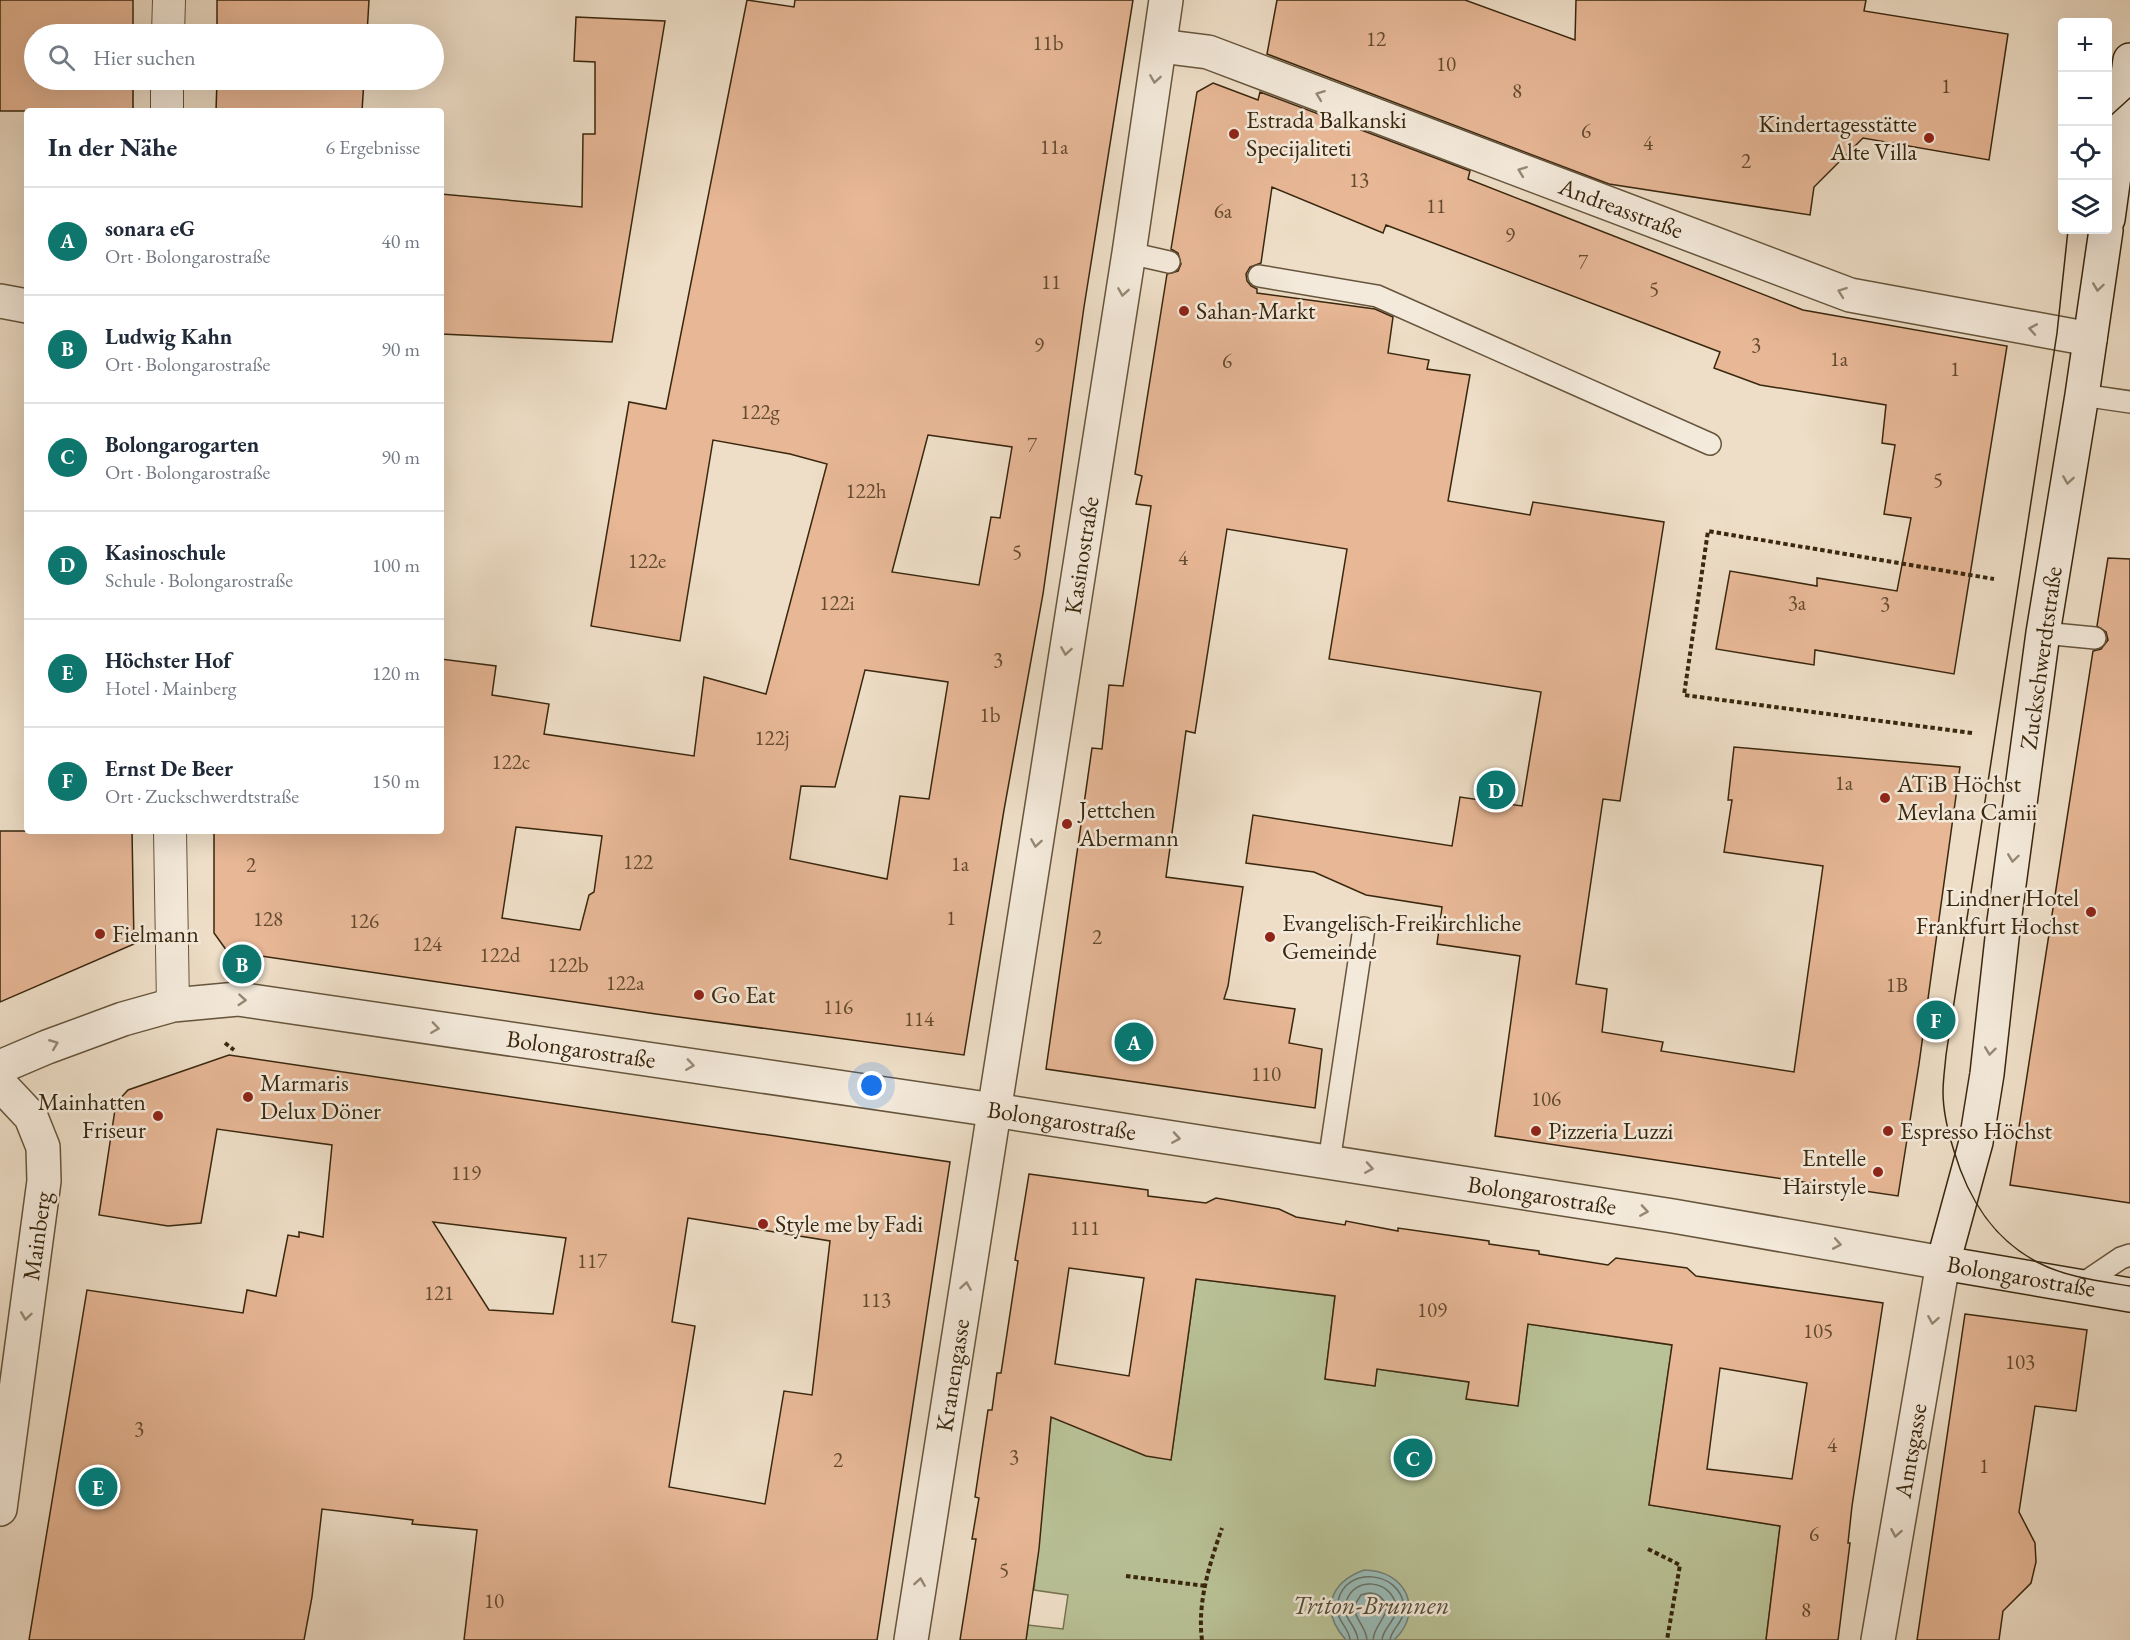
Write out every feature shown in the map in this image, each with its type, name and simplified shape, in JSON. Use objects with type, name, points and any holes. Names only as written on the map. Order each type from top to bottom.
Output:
[{"type":"street","points":[[168,24],[169,0]]},
{"type":"street","name":"Kasinostraße","points":[[994,1110],[1129,253],[1166,0]]},
{"type":"street","name":"Andreasstraße","points":[[1160,46],[1208,52],[1850,295],[2091,339]]},
{"type":"street","points":[[2112,190],[2129,67]]},
{"type":"street","points":[[167,90],[167,108]]},
{"type":"street","name":"Zuckschwerdtstraße","points":[[1943,1263],[1976,1142],[1987,1074],[2003,929],[2043,633],[2091,339],[2105,234]]},
{"type":"street","points":[[0,301],[24,305]]},
{"type":"street","points":[[170,834],[173,1005]]},
{"type":"street","name":"Bolongarostraße","points":[[0,1067],[94,1028],[173,1005],[238,999],[994,1110],[1329,1162],[1684,1218],[2130,1295]]},
{"type":"street","name":"Mainberg","points":[[0,1084],[31,1118],[43,1147],[44,1181],[1,1495]]},
{"type":"street","name":"Kranengasse","points":[[911,1640],[994,1110]]},
{"type":"street","name":"Amtsgasse","points":[[1878,1640],[1943,1263]]},
{"type":"lane","points":[[1129,253],[1169,262]]},
{"type":"lane","points":[[1259,276],[1377,296],[1710,444]]},
{"type":"lane","points":[[2082,395],[2130,402]]},
{"type":"lane","points":[[2043,633],[2095,638]]},
{"type":"lane","points":[[1329,1162],[1364,928]]},
{"type":"lane","points":[[2078,1287],[2121,1258],[2130,1255]]},
{"type":"path","points":[[1972,734],[1684,694],[1708,531],[1994,579]]},
{"type":"path","points":[[1202,1640],[1207,1571],[1222,1528]]},
{"type":"path","points":[[1648,1549],[1680,1565],[1667,1640]]},
{"type":"path","points":[[1126,1575],[1206,1586]]},
{"type":"green space","points":[[1196,1279],[1335,1296],[1325,1379],[1375,1386],[1377,1369],[1469,1382],[1467,1399],[1518,1406],[1528,1324],[1672,1345],[1649,1505],[1780,1526],[1766,1640],[1026,1640],[1028,1625],[1063,1629],[1068,1595],[1034,1590],[1051,1417],[1171,1460]]},
{"type":"water","name":"Triton-Brunnen","points":[[1364,1570],[1379,1572],[1391,1577],[1406,1594],[1409,1605],[1408,1617],[1403,1629],[1394,1640],[1346,1640],[1333,1619],[1332,1599],[1336,1590],[1343,1582]]},
{"type":"building","points":[[0,0],[133,0],[133,24],[24,24],[24,90],[133,90],[133,108],[24,108],[24,111],[0,111]]},
{"type":"building","points":[[217,0],[369,0],[368,24],[217,24]]},
{"type":"building","points":[[747,0],[794,7],[795,0],[1133,0],[1084,307],[1043,594],[1004,810],[964,1055],[656,1014],[227,951],[214,933],[214,834],[444,834],[444,659],[496,666],[492,695],[549,704],[544,734],[694,756],[704,677],[766,694],[827,464],[790,454],[713,440],[680,641],[591,626],[629,402],[666,409]],"holes":[[[928,435],[1012,447],[1000,518],[991,517],[979,585],[892,572]],[[865,670],[948,682],[929,799],[900,796],[887,879],[790,859],[801,786],[835,787]],[[516,827],[602,836],[594,892],[589,895],[580,930],[502,918]]]},
{"type":"building","points":[[1277,0],[1465,0],[1575,40],[1576,0],[1866,0],[1864,11],[2008,34],[1989,160],[1863,138],[1814,187],[1810,215],[1609,184],[1267,54]]},
{"type":"building","points":[[576,17],[665,21],[612,342],[444,334],[444,194],[582,207],[583,134],[595,134],[595,62],[574,61]]},
{"type":"building","points":[[1213,83],[1258,100],[1260,92],[1470,171],[1468,179],[1803,310],[2007,346],[1954,674],[1815,650],[1814,665],[1716,649],[1730,571],[1817,586],[1817,578],[1897,591],[1911,518],[1884,514],[1895,445],[1882,443],[1886,405],[1760,385],[1714,368],[1720,352],[1386,225],[1383,233],[1272,187],[1261,263],[1250,267],[1246,274],[1247,281],[1257,289],[1257,293],[1375,309],[1393,317],[1388,353],[1429,360],[1427,369],[1470,375],[1448,501],[1530,515],[1533,502],[1664,522],[1620,801],[1603,799],[1576,984],[1607,989],[1602,1032],[1663,1042],[1661,1051],[1794,1072],[1823,866],[1724,852],[1732,800],[1728,800],[1734,747],[1960,767],[1919,1064],[1898,1196],[1495,1136],[1520,956],[1437,944],[1442,907],[1366,895],[1314,872],[1246,863],[1253,815],[1452,846],[1460,797],[1522,806],[1541,692],[1329,659],[1347,549],[1227,529],[1195,733],[1186,731],[1166,877],[1243,887],[1224,999],[1295,1009],[1289,1043],[1322,1049],[1315,1108],[1046,1069],[1092,748],[1102,749],[1109,685],[1123,686],[1151,506],[1136,504],[1142,476],[1135,474],[1167,274],[1178,271],[1181,264],[1178,253],[1171,249],[1197,92]]},
{"type":"building","points":[[217,90],[363,90],[362,108],[216,108]]},
{"type":"building","name":"Lindner Hotel Frankfurt Hochst","points":[[2108,558],[2130,559],[2130,1203],[2010,1185],[2093,651],[2101,649],[2108,640],[2106,632],[2097,626]]},
{"type":"building","points":[[0,831],[24,831],[24,834],[132,834],[134,944],[0,1002]]},
{"type":"building","points":[[229,1055],[950,1162],[877,1640],[464,1640],[477,1530],[412,1524],[413,1520],[322,1509],[312,1597],[304,1640],[29,1640],[87,1290],[243,1313],[247,1290],[276,1296],[288,1235],[299,1237],[299,1232],[323,1237],[332,1145],[217,1129],[201,1223],[168,1226],[99,1215],[116,1103],[128,1090]],"holes":[[[688,1218],[830,1241],[812,1395],[784,1391],[765,1504],[669,1487],[695,1326],[672,1322]],[[433,1222],[566,1238],[553,1314],[489,1310]]]},
{"type":"building","points":[[1029,1174],[1148,1190],[1148,1196],[1206,1203],[1216,1198],[1279,1209],[1296,1217],[1345,1225],[1346,1221],[1398,1231],[1398,1228],[1489,1241],[1489,1244],[1608,1265],[1616,1258],[1687,1268],[1696,1276],[1883,1303],[1852,1506],[1848,1543],[1850,1543],[1838,1640],[1766,1640],[1780,1526],[1649,1505],[1672,1345],[1528,1324],[1518,1406],[1466,1399],[1469,1382],[1377,1369],[1375,1386],[1325,1379],[1335,1296],[1196,1279],[1171,1460],[1146,1456],[1051,1417],[1039,1549],[1026,1640],[960,1640],[976,1539],[972,1539],[979,1498],[975,1497],[988,1410],[992,1410],[997,1373],[1001,1373],[1018,1261],[1015,1260]],"holes":[[[1069,1268],[1144,1278],[1129,1376],[1055,1364]],[[1720,1368],[1807,1383],[1792,1479],[1707,1469]]]},
{"type":"building","points":[[1965,1314],[2087,1330],[2076,1411],[2035,1406],[2019,1512],[2035,1543],[2036,1562],[2031,1583],[2003,1611],[1999,1640],[1917,1640]]},
{"type":"tram line","points":[[2112,114],[2130,98]]},
{"type":"tram line","points":[[2068,234],[2057,333],[1946,1055],[1943,1099],[1950,1137],[1960,1168],[1975,1200],[1995,1229],[2021,1252],[2048,1267],[2082,1278],[2130,1286]]},
{"type":"place","name":"Estrada Balkanski Specijaliteti","points":[[1234,134]]},
{"type":"place","name":"Kindertagesstätte Alte Villa","points":[[1929,138]]},
{"type":"place","name":"Sahan-Markt","points":[[1184,311]]},
{"type":"place","name":"Kasinoschule","points":[[1496,790]]},
{"type":"place","name":"ATiB Höchst Mevlana Camii","points":[[1885,798]]},
{"type":"place","name":"Jettchen Abermann","points":[[1067,824]]},
{"type":"place","name":"Lindner Hotel Frankfurt Hochst","points":[[2091,912]]},
{"type":"place","name":"Fielmann","points":[[100,934]]},
{"type":"place","name":"Evangelisch-Freikirchliche Gemeinde","points":[[1270,937]]},
{"type":"place","name":"Ludwig Kahn","points":[[242,964]]},
{"type":"place","name":"Go Eat","points":[[699,995]]},
{"type":"place","name":"Ernst De Beer","points":[[1936,1020]]},
{"type":"place","name":"sonara eG","points":[[1134,1042]]},
{"type":"place","name":"Marmaris Delux Döner","points":[[248,1097]]},
{"type":"place","name":"Mainhatten Friseur","points":[[158,1116]]},
{"type":"place","name":"Pizzeria Luzzi","points":[[1536,1131]]},
{"type":"place","name":"Espresso Höchst","points":[[1888,1131]]},
{"type":"place","name":"Entelle Hairstyle","points":[[1878,1172]]},
{"type":"place","name":"Style me by Fadi","points":[[763,1224]]},
{"type":"place","name":"Bolongarogarten","points":[[1413,1458]]},
{"type":"place","name":"Höchster Hof","points":[[98,1487]]}]
